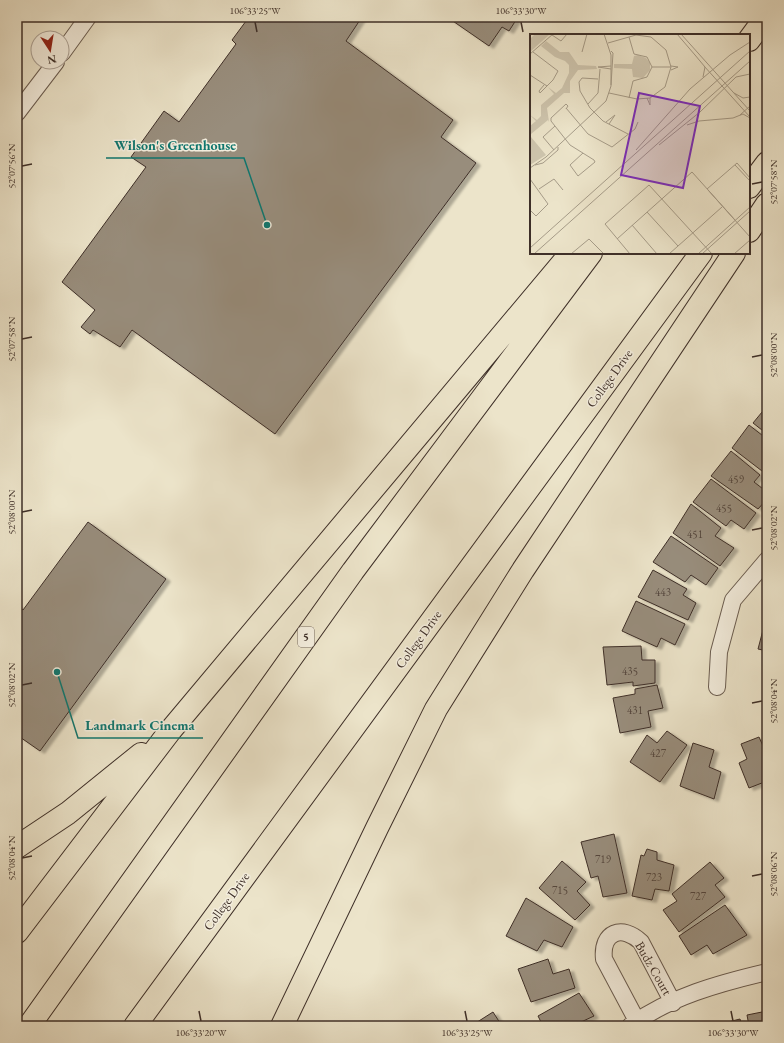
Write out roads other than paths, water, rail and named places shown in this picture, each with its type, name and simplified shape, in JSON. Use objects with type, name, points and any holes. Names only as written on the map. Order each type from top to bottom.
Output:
[{"type":"highway","points":[[750,39],[766,17]]},
{"type":"highway","points":[[750,186],[767,163]]},
{"type":"highway","points":[[750,230],[767,204]]},
{"type":"highway","points":[[17,932],[170,731],[569,254]]},
{"type":"highway","name":"5","points":[[29,1026],[353,571],[590,254]]},
{"type":"highway","name":"College Drive","points":[[135,1026],[700,254]]},
{"type":"highway","points":[[282,1026],[436,709],[523,570],[733,254]]},
{"type":"highway","points":[[17,847],[68,813],[170,731]]},
{"type":"street","points":[[70,42],[88,17]]},
{"type":"street","points":[[17,113],[50,70]]},
{"type":"street","points":[[717,687],[719,652],[733,600],[767,560]]},
{"type":"street","name":"Budz Court","points":[[633,1024],[604,959],[603,948],[606,940],[613,934],[623,932],[633,934],[641,942],[673,1003]]},
{"type":"street","points":[[633,1024],[698,992],[767,972]]},
{"type":"place","name":"Wilson's Greenhouse","points":[[267,225]]},
{"type":"place","name":"Landmark Cinema","points":[[57,672]]}]
